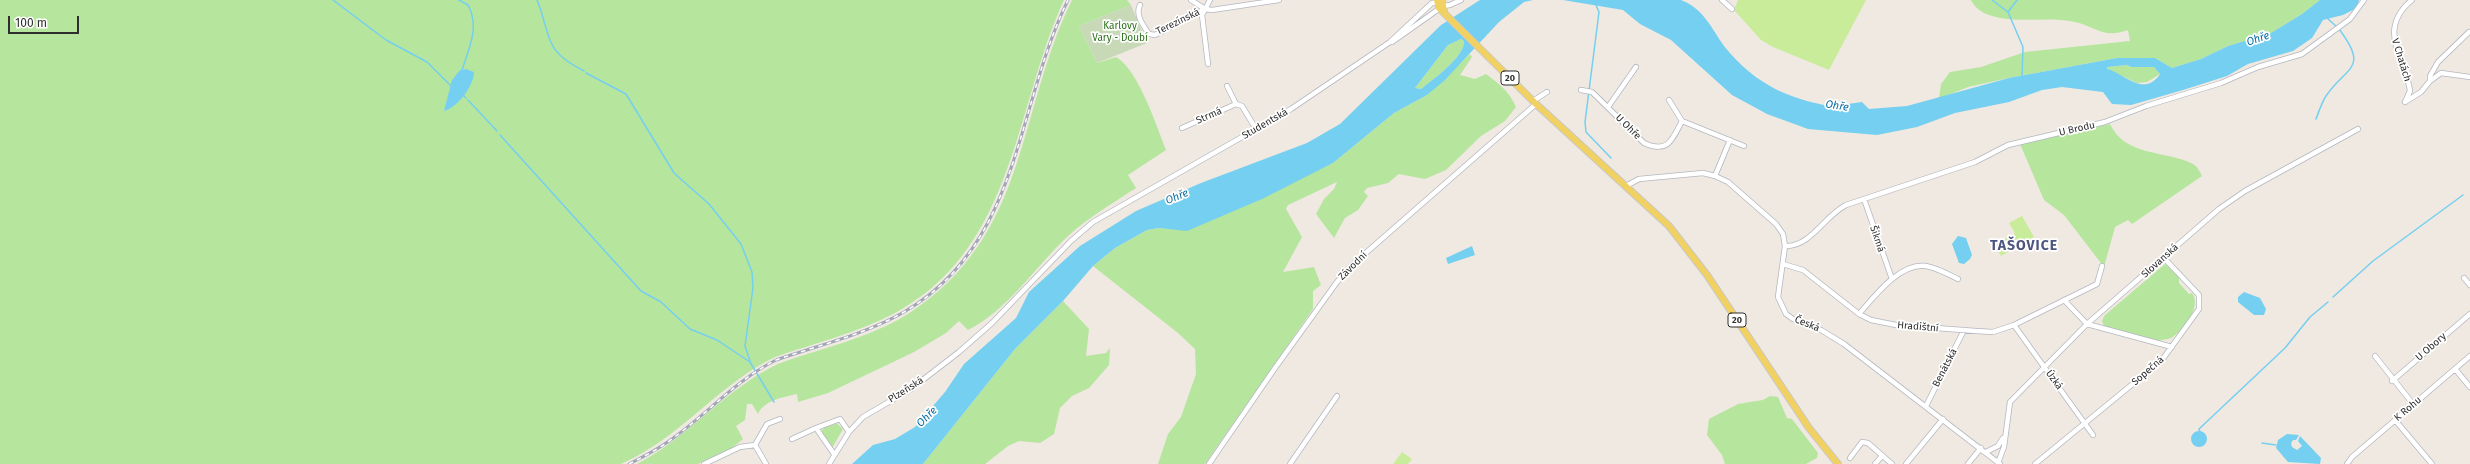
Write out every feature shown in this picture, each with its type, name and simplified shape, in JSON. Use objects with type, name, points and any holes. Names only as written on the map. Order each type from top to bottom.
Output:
[{"type":"main road","name":"20","points":[[1440,5],[1535,103],[1669,226],[1695,257],[1806,423],[1838,464]]},
{"type":"street","points":[[1191,0],[1206,9],[1279,0]]},
{"type":"street","name":"Terezínská","points":[[1140,5],[1138,10],[1142,23],[1149,34],[1155,35],[1206,9],[1210,0]]},
{"type":"street","points":[[1440,5],[1450,5],[1461,0]]},
{"type":"street","points":[[1722,0],[1732,9]]},
{"type":"street","name":"U Brodu","points":[[1785,246],[1802,244],[1836,210],[1864,199],[1975,162],[2008,145],[2105,122],[2146,106],[2221,84],[2258,67],[2302,54],[2350,19],[2364,0]]},
{"type":"street","name":"V Chatách","points":[[2412,0],[2395,17],[2394,29],[2410,91],[2405,102],[2421,92],[2430,81]]},
{"type":"street","name":"Studentská","points":[[1390,42],[1397,40],[1440,5]]},
{"type":"street","name":"Studentská","points":[[992,324],[1071,241],[1093,222],[1256,129],[1390,42],[1440,5]]},
{"type":"street","points":[[1206,9],[1202,15],[1208,64]]},
{"type":"street","points":[[2430,81],[2430,76],[2438,62],[2469,32]]},
{"type":"street","name":"U Ohře","points":[[1608,107],[1636,67]]},
{"type":"street","points":[[2430,81],[2441,72],[2470,77]]},
{"type":"street","points":[[1227,86],[1236,104],[1242,106],[1256,129]]},
{"type":"street","name":"U Ohře","points":[[1581,90],[1590,92],[1608,107],[1644,143],[1652,147],[1661,148],[1670,143],[1682,121]]},
{"type":"street","points":[[1535,103],[1547,92]]},
{"type":"street","points":[[1670,100],[1682,121],[1744,146]]},
{"type":"street","name":"Závodní","points":[[1209,464],[1337,282],[1404,219],[1535,103]]},
{"type":"street","name":"Strmá","points":[[1182,128],[1236,104]]},
{"type":"street","name":"Slovanská","points":[[1999,463],[2004,447],[2004,434],[2010,402],[2087,324],[2219,209],[2245,191],[2358,129]]},
{"type":"street","points":[[1716,176],[1730,140]]},
{"type":"street","name":"Česká","points":[[1626,186],[1639,179],[1703,173],[1716,176],[1728,182],[1776,224],[1783,234],[1785,246],[1778,297],[1786,314],[1793,319],[1821,330],[1844,344],[1999,463]]},
{"type":"street","name":"Šikmá","points":[[1864,199],[1892,278]]},
{"type":"street","name":"Sopečná","points":[[2036,464],[2162,360],[2199,309],[2201,303],[2199,295],[2164,258]]},
{"type":"street","name":"Hradištní","points":[[1783,264],[1803,270],[1859,314],[1871,320],[1896,325],[1992,332],[2014,325],[2097,284],[2102,266]]},
{"type":"street","points":[[1859,314],[1892,278],[1925,266],[1958,279]]},
{"type":"street","points":[[2464,278],[2470,285]]},
{"type":"street","points":[[2064,300],[2087,324],[2172,347]]},
{"type":"street","name":"U Obory","points":[[2392,381],[2470,314]]},
{"type":"street","name":"Plzeňská","points":[[829,464],[849,432],[867,414],[911,389],[992,324]]},
{"type":"street","name":"Úzká","points":[[2014,325],[2093,435]]},
{"type":"street","name":"Benátská","points":[[1926,406],[1964,330]]},
{"type":"street","points":[[2374,356],[2392,381],[2414,404]]},
{"type":"street","name":"K Rohu","points":[[2347,464],[2352,457],[2394,420],[2470,356]]},
{"type":"street","points":[[2455,370],[2470,387]]},
{"type":"street","points":[[1290,464],[1337,396]]},
{"type":"street","points":[[755,445],[767,424],[780,419]]},
{"type":"street","points":[[792,439],[840,419],[849,432]]},
{"type":"street","points":[[1906,464],[1943,419]]},
{"type":"street","points":[[2394,420],[2432,464]]},
{"type":"street","points":[[816,428],[834,454]]},
{"type":"street","name":"Slovanská","points":[[1986,452],[1998,446],[2004,434]]},
{"type":"street","points":[[1850,458],[1862,442],[1868,443],[1892,464]]},
{"type":"street","points":[[704,464],[740,447],[755,445]]},
{"type":"street","points":[[755,445],[766,464]]},
{"type":"street","points":[[1968,464],[1981,448]]},
{"type":"street","points":[[1876,464],[1882,456]]},
{"type":"green space","points":[[0,0],[1064,0],[1048,41],[1007,170],[990,210],[968,248],[939,281],[902,309],[887,317],[840,336],[775,357],[754,369],[735,382],[662,440],[621,464],[0,464]],"holes":[[[466,69],[473,72],[444,111],[460,70]]]},
{"type":"green space","points":[[1072,0],[1127,0],[1131,5],[1079,26],[1097,63],[1116,57],[1124,63],[1132,73],[1146,99],[1166,150],[1128,175],[1136,188],[1101,210],[1076,229],[1056,248],[1009,300],[996,311],[968,330],[959,321],[946,333],[914,352],[828,393],[798,402],[797,394],[781,398],[765,405],[758,414],[752,404],[747,404],[745,420],[736,426],[743,439],[732,448],[698,464],[637,464],[674,440],[741,386],[759,374],[778,364],[861,337],[893,323],[908,314],[947,283],[977,248],[998,210],[1014,170],[1054,43]]},
{"type":"green space","points":[[1738,0],[1866,0],[1829,70],[1773,47],[1761,40],[1734,10]]},
{"type":"green space","points":[[1971,0],[2320,0],[2302,14],[2271,33],[2228,46],[2201,59],[2172,68],[2155,58],[2117,58],[1968,87],[1939,99],[1941,84],[1950,72],[1981,67],[2025,52],[2130,41],[2128,30],[2106,33],[2083,24],[2065,20],[2023,20],[1992,16],[1985,14],[1975,6]]},
{"type":"green space","name":"Karlovy Vary - Doubí","points":[[1131,5],[1147,43],[1097,63],[1079,26]]},
{"type":"green space","points":[[1461,39],[1464,41],[1463,47],[1454,61],[1421,89],[1415,88],[1448,45]]},
{"type":"green space","points":[[1470,54],[1472,57],[1460,75],[1475,79],[1486,74],[1507,92],[1516,107],[1505,121],[1481,136],[1446,170],[1425,179],[1399,174],[1388,183],[1367,188],[1364,192],[1368,196],[1358,210],[1345,218],[1334,238],[1316,214],[1324,199],[1334,189],[1337,182],[1288,205],[1286,209],[1302,237],[1283,272],[1314,267],[1321,285],[1313,291],[1313,309],[1205,464],[1158,464],[1168,434],[1181,417],[1196,374],[1195,349],[1178,333],[1093,266],[1115,248],[1147,230],[1159,228],[1187,230],[1333,163],[1394,113],[1427,95]]},
{"type":"green space","points":[[2127,65],[2130,67],[2154,67],[2160,74],[2147,82],[2137,83],[2107,69],[2107,67]]},
{"type":"green space","points":[[2110,124],[2117,135],[2126,142],[2147,151],[2171,156],[2193,164],[2202,176],[2132,224],[2128,220],[2115,227],[2104,267],[2064,215],[2044,200],[2020,144]]},
{"type":"green space","points":[[2022,216],[2034,237],[2001,256],[1995,245],[2015,233],[2009,223]]},
{"type":"green space","points":[[2165,264],[2179,277],[2179,283],[2189,294],[2192,293],[2195,298],[2195,305],[2190,318],[2181,330],[2171,338],[2159,341],[2104,326],[2102,321],[2104,316]]},
{"type":"green space","points":[[1063,301],[1089,329],[1086,356],[1106,353],[1110,348],[1109,365],[1089,388],[1072,396],[1060,408],[1054,434],[1040,443],[1019,441],[1008,446],[985,464],[923,464],[1015,349]]},
{"type":"green space","points":[[1770,396],[1778,397],[1787,418],[1792,419],[1818,453],[1817,458],[1806,464],[1725,464],[1722,455],[1707,435],[1709,419],[1738,404],[1763,400]]},
{"type":"green space","points":[[835,422],[843,429],[832,448],[821,432],[825,426],[834,425]]},
{"type":"green space","points":[[1402,452],[1412,459],[1408,464],[1393,464]]},
{"type":"water","name":"Ohře","points":[[1480,0],[1533,0],[1524,2],[1499,22],[1445,80],[1427,95],[1394,113],[1333,163],[1262,199],[1187,231],[1159,228],[1147,230],[1115,248],[1093,266],[1063,301],[1015,349],[923,464],[852,464],[873,445],[895,439],[915,427],[945,392],[964,364],[1016,318],[1029,292],[1080,246],[1136,211],[1201,183],[1307,143],[1340,124],[1441,25]],"holes":[[[1461,39],[1464,41],[1463,47],[1454,61],[1421,89],[1415,88],[1448,45]]]},
{"type":"water","name":"Ohře","points":[[1563,0],[1681,0],[1695,8],[1701,14],[1736,60],[1762,81],[1791,96],[1807,101],[1842,108],[1848,104],[1862,102],[1869,109],[1907,106],[2009,78],[2117,58],[2155,58],[2172,68],[2201,59],[2228,46],[2271,33],[2302,14],[2320,0],[2359,0],[2357,8],[2343,15],[2323,20],[2312,38],[2293,51],[2248,64],[2227,76],[2131,105],[2112,104],[2103,92],[2062,87],[2042,90],[2009,102],[1955,113],[1917,127],[1877,135],[1808,129],[1767,114],[1732,95],[1671,40],[1640,24],[1623,10]],"holes":[[[2127,65],[2131,67],[2154,67],[2160,74],[2154,81],[2147,84],[2140,84],[2107,69],[2107,67]]]},
{"type":"water","points":[[466,69],[474,72],[468,90],[454,106],[444,111],[452,80],[460,70]]},
{"type":"water","points":[[1958,236],[1966,238],[1972,255],[1964,264],[1959,263],[1952,244]]},
{"type":"water","points":[[1472,246],[1475,255],[1448,264],[1446,258]]},
{"type":"water","points":[[2244,292],[2260,298],[2266,309],[2264,315],[2254,315],[2238,302],[2238,297]]},
{"type":"water","points":[[2199,431],[2205,433],[2207,439],[2205,445],[2199,447],[2193,445],[2191,439],[2193,433]]},
{"type":"water","points":[[2287,434],[2299,435],[2296,440],[2293,440],[2291,443],[2292,447],[2297,450],[2302,446],[2298,441],[2300,436],[2321,458],[2320,464],[2288,462],[2276,448],[2278,440]]},
{"type":"waterway","points":[[333,0],[386,40],[427,62],[453,88]]},
{"type":"waterway","points":[[459,0],[468,5],[473,21],[472,38],[462,70]]},
{"type":"waterway","points":[[537,0],[550,42],[561,56],[584,71]]},
{"type":"waterway","points":[[1992,0],[2008,12]]},
{"type":"waterway","points":[[2017,0],[2008,12],[2023,47],[2022,76]]},
{"type":"waterway","points":[[1596,5],[1599,12],[1585,122],[1586,132],[1611,158]]},
{"type":"waterway","points":[[2327,18],[2337,27]]},
{"type":"waterway","points":[[2316,119],[2326,96],[2352,67],[2354,60],[2353,53],[2348,42],[2339,29]]},
{"type":"waterway","points":[[586,73],[626,94],[674,173],[709,204],[741,244],[752,272],[753,288],[745,346],[750,361]]},
{"type":"waterway","points":[[463,95],[466,98]]},
{"type":"waterway","points":[[468,100],[497,131]]},
{"type":"waterway","points":[[500,135],[641,291],[661,302],[690,329],[717,340],[750,362],[774,402]]},
{"type":"waterway","points":[[2333,297],[2373,261],[2463,195]]},
{"type":"waterway","points":[[2200,432],[2199,429],[2285,348],[2310,317],[2328,302]]},
{"type":"waterway","points":[[2262,443],[2276,445]]},
{"type":"railway","points":[[629,464],[671,440],[749,376],[762,368],[776,360],[841,339],[889,320],[904,312],[942,284],[972,250],[993,212],[1010,171],[1036,85],[1068,0]]},
{"type":"district","name":"TAŠOVICE","points":[[2024,246]]}]
